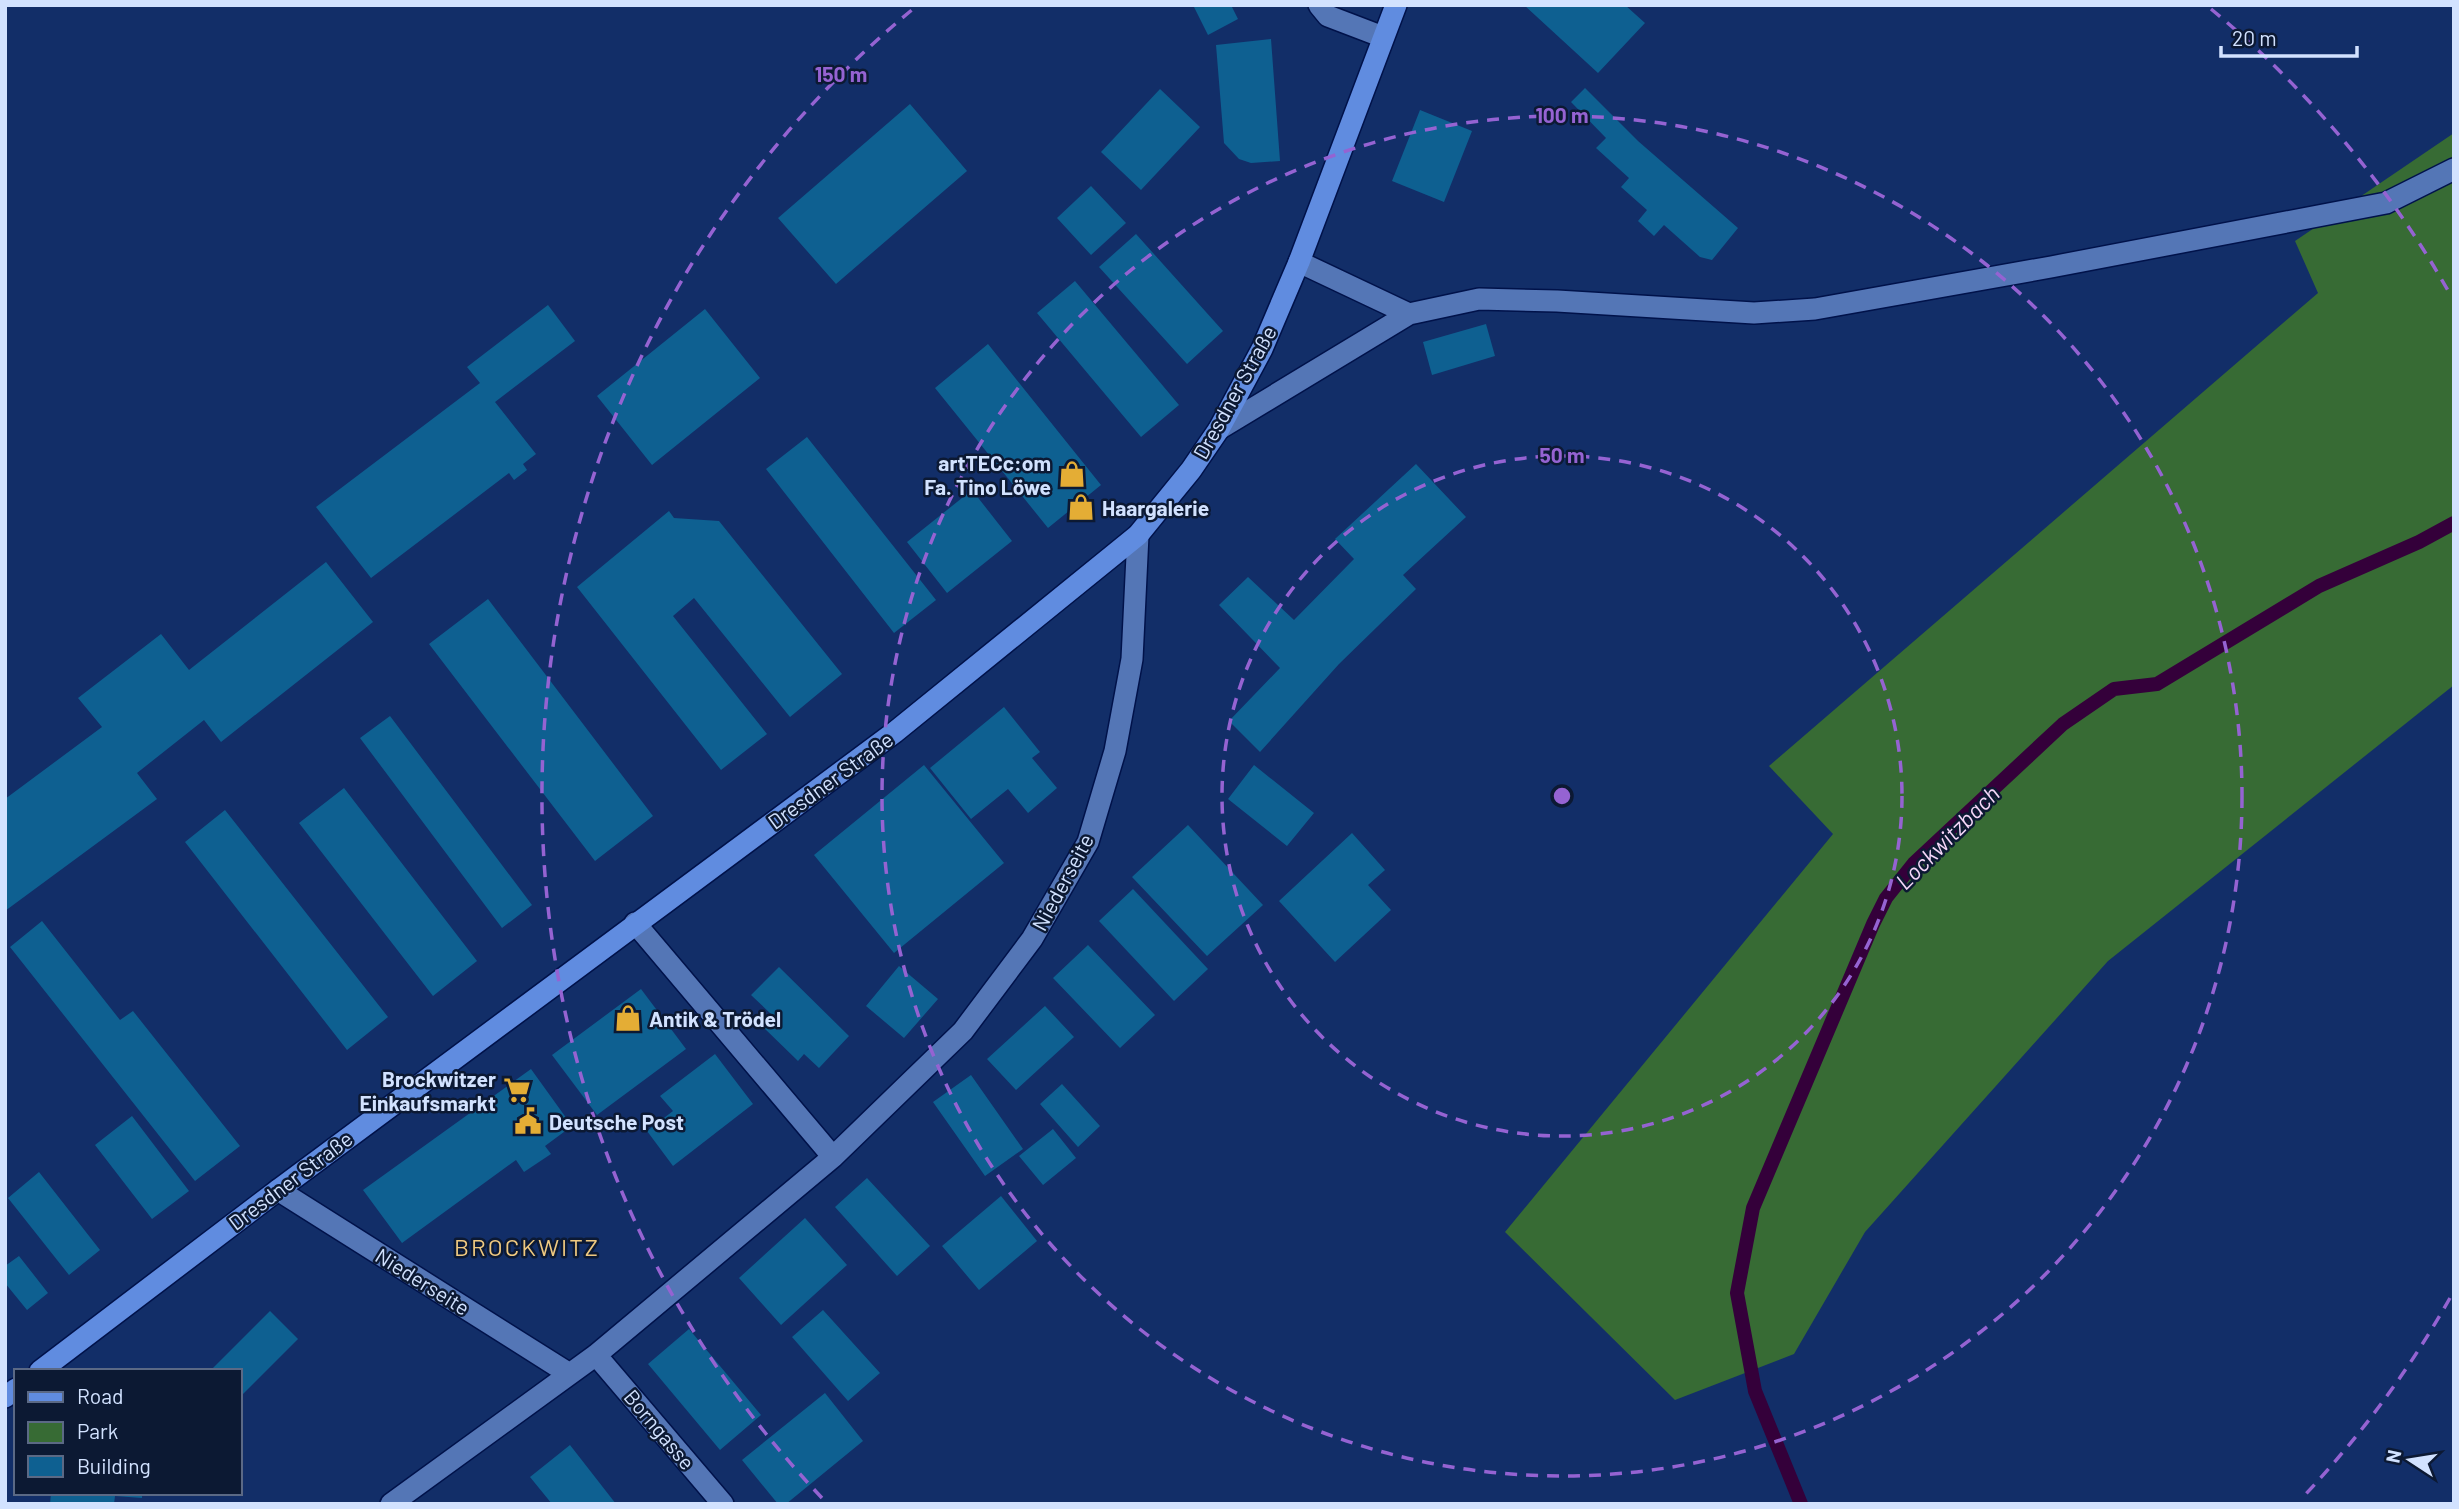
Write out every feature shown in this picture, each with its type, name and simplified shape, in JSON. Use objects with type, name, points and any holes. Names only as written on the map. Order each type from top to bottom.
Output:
[{"type":"main road","name":"Dresdner Straße","points":[[43,1369],[278,1189],[895,732],[1138,535],[1177,488],[1219,429],[1262,349],[1299,262],[1396,5]]},
{"type":"street","points":[[1319,5],[1328,16],[1383,37]]},
{"type":"street","points":[[1219,429],[1409,314],[1479,299],[1754,313],[1815,309],[2386,203],[2454,169]]},
{"type":"street","points":[[1299,262],[1409,314]]},
{"type":"street","name":"Niederseite","points":[[391,1504],[596,1354],[833,1157],[963,1031],[1032,939],[1088,842],[1115,751],[1132,659],[1138,535]]},
{"type":"street","points":[[635,923],[833,1157]]},
{"type":"street","name":"Niederseite","points":[[278,1189],[568,1373]]},
{"type":"street","name":"Borngasse","points":[[596,1354],[723,1504]]},
{"type":"green space","points":[[2454,133],[2454,685],[2108,961],[1865,1232],[1794,1354],[1675,1400],[1505,1232],[1833,834],[1769,766],[2318,293],[2295,241]]},
{"type":"building","points":[[1193,5],[1231,5],[1238,19],[1208,35]]},
{"type":"building","points":[[1524,5],[1625,5],[1645,23],[1598,73]]},
{"type":"building","points":[[1271,39],[1280,161],[1251,163],[1239,159],[1224,143],[1216,45]]},
{"type":"building","points":[[1585,88],[1638,141],[1738,228],[1712,260],[1700,257],[1664,225],[1654,236],[1638,221],[1647,210],[1621,187],[1629,178],[1596,148],[1606,138],[1571,102]]},
{"type":"building","points":[[1160,89],[1200,127],[1141,190],[1101,152]]},
{"type":"building","points":[[910,104],[967,171],[836,284],[778,218]]},
{"type":"building","points":[[1420,110],[1472,131],[1444,202],[1392,181]]},
{"type":"building","points":[[1091,186],[1126,223],[1091,255],[1057,218]]},
{"type":"building","points":[[1136,234],[1223,331],[1187,364],[1099,267]]},
{"type":"building","points":[[1075,281],[1179,405],[1141,437],[1037,313]]},
{"type":"building","points":[[548,305],[575,341],[495,402],[536,454],[523,464],[527,470],[514,480],[509,473],[371,578],[316,507],[480,383],[467,367]]},
{"type":"building","points":[[705,309],[760,378],[652,465],[597,396]]},
{"type":"building","points":[[1486,324],[1495,356],[1432,375],[1423,342]]},
{"type":"building","points":[[988,344],[1101,485],[1048,528],[935,388]]},
{"type":"building","points":[[807,437],[936,600],[894,633],[766,469]]},
{"type":"building","points":[[1416,464],[1466,517],[1403,575],[1416,589],[1339,664],[1260,752],[1229,721],[1280,668],[1219,605],[1248,577],[1294,620],[1354,559],[1335,539]]},
{"type":"building","points":[[972,490],[1012,541],[947,593],[907,542]]},
{"type":"building","points":[[669,511],[674,518],[719,521],[842,674],[790,717],[694,598],[673,616],[767,734],[721,770],[577,587]]},
{"type":"building","points":[[326,562],[373,622],[221,742],[204,720],[137,773],[157,799],[5,911],[5,799],[102,727],[78,698],[161,634],[189,670]]},
{"type":"building","points":[[488,599],[653,816],[595,861],[429,644]]},
{"type":"building","points":[[1004,707],[1040,752],[1032,758],[1057,788],[1028,813],[1008,789],[971,819],[930,768]]},
{"type":"building","points":[[390,716],[532,905],[502,928],[360,738]]},
{"type":"building","points":[[924,765],[1004,863],[894,953],[814,855]]},
{"type":"building","points":[[1254,765],[1314,813],[1287,846],[1228,799]]},
{"type":"building","points":[[344,788],[477,961],[433,996],[299,823]]},
{"type":"building","points":[[225,810],[388,1017],[347,1050],[185,842]]},
{"type":"building","points":[[1188,825],[1263,905],[1207,956],[1132,877]]},
{"type":"building","points":[[1352,833],[1385,870],[1368,885],[1391,910],[1335,962],[1279,901]]},
{"type":"building","points":[[1133,889],[1208,969],[1174,1001],[1099,921]]},
{"type":"building","points":[[42,921],[120,1020],[133,1011],[240,1146],[195,1181],[10,947]]},
{"type":"building","points":[[1088,945],[1155,1015],[1120,1048],[1053,978]]},
{"type":"building","points":[[899,966],[938,999],[904,1038],[866,1006]]},
{"type":"building","points":[[779,967],[849,1036],[819,1068],[804,1054],[798,1061],[761,1025],[771,1014],[751,995]]},
{"type":"building","points":[[641,989],[686,1049],[597,1115],[552,1055]]},
{"type":"building","points":[[1045,1006],[1074,1037],[1016,1090],[987,1059]]},
{"type":"building","points":[[715,1054],[753,1104],[673,1166],[647,1131],[673,1111],[660,1096]]},
{"type":"building","points":[[531,1069],[572,1126],[545,1146],[551,1154],[524,1172],[516,1160],[402,1243],[363,1190]]},
{"type":"building","points":[[971,1075],[1023,1149],[985,1176],[933,1102]]},
{"type":"building","points":[[1062,1084],[1100,1126],[1078,1147],[1040,1104]]},
{"type":"building","points":[[132,1116],[189,1191],[152,1219],[95,1145]]},
{"type":"building","points":[[1053,1129],[1076,1158],[1043,1185],[1019,1156]]},
{"type":"building","points":[[39,1172],[100,1250],[69,1275],[8,1198]]},
{"type":"building","points":[[867,1178],[930,1246],[897,1276],[835,1207]]},
{"type":"building","points":[[1001,1196],[1037,1241],[979,1290],[942,1246]]},
{"type":"building","points":[[805,1218],[847,1265],[781,1325],[739,1278]]},
{"type":"building","points":[[19,1256],[48,1293],[27,1310],[5,1283],[5,1266]]},
{"type":"building","points":[[823,1310],[880,1373],[848,1401],[792,1337]]},
{"type":"building","points":[[270,1311],[298,1339],[242,1395],[242,1369],[212,1369]]},
{"type":"building","points":[[689,1329],[761,1415],[720,1450],[648,1364]]},
{"type":"building","points":[[825,1393],[863,1441],[786,1504],[778,1504],[742,1460]]},
{"type":"building","points":[[570,1445],[616,1504],[552,1504],[530,1477]]},
{"type":"building","points":[[51,1495],[142,1495],[142,1498],[115,1496],[114,1504],[50,1504]]},
{"type":"waterway","name":"Lockwitzbach","points":[[1801,1504],[1755,1391],[1737,1293],[1753,1208],[1886,898],[1914,863],[2063,724],[2114,689],[2157,684],[2319,586],[2419,542],[2454,523]]},
{"type":"place","name":"artTECc:om Fa. Tino Löwe","points":[[1072,474]]},
{"type":"place","name":"Haargalerie","points":[[1081,507]]},
{"type":"place","name":"Antik & Trödel","points":[[628,1018]]},
{"type":"place","name":"Brockwitzer Einkaufsmarkt","points":[[517,1090]]},
{"type":"place","name":"Deutsche Post","points":[[528,1121]]},
{"type":"district","name":"BROCKWITZ","points":[[527,1246]]}]
